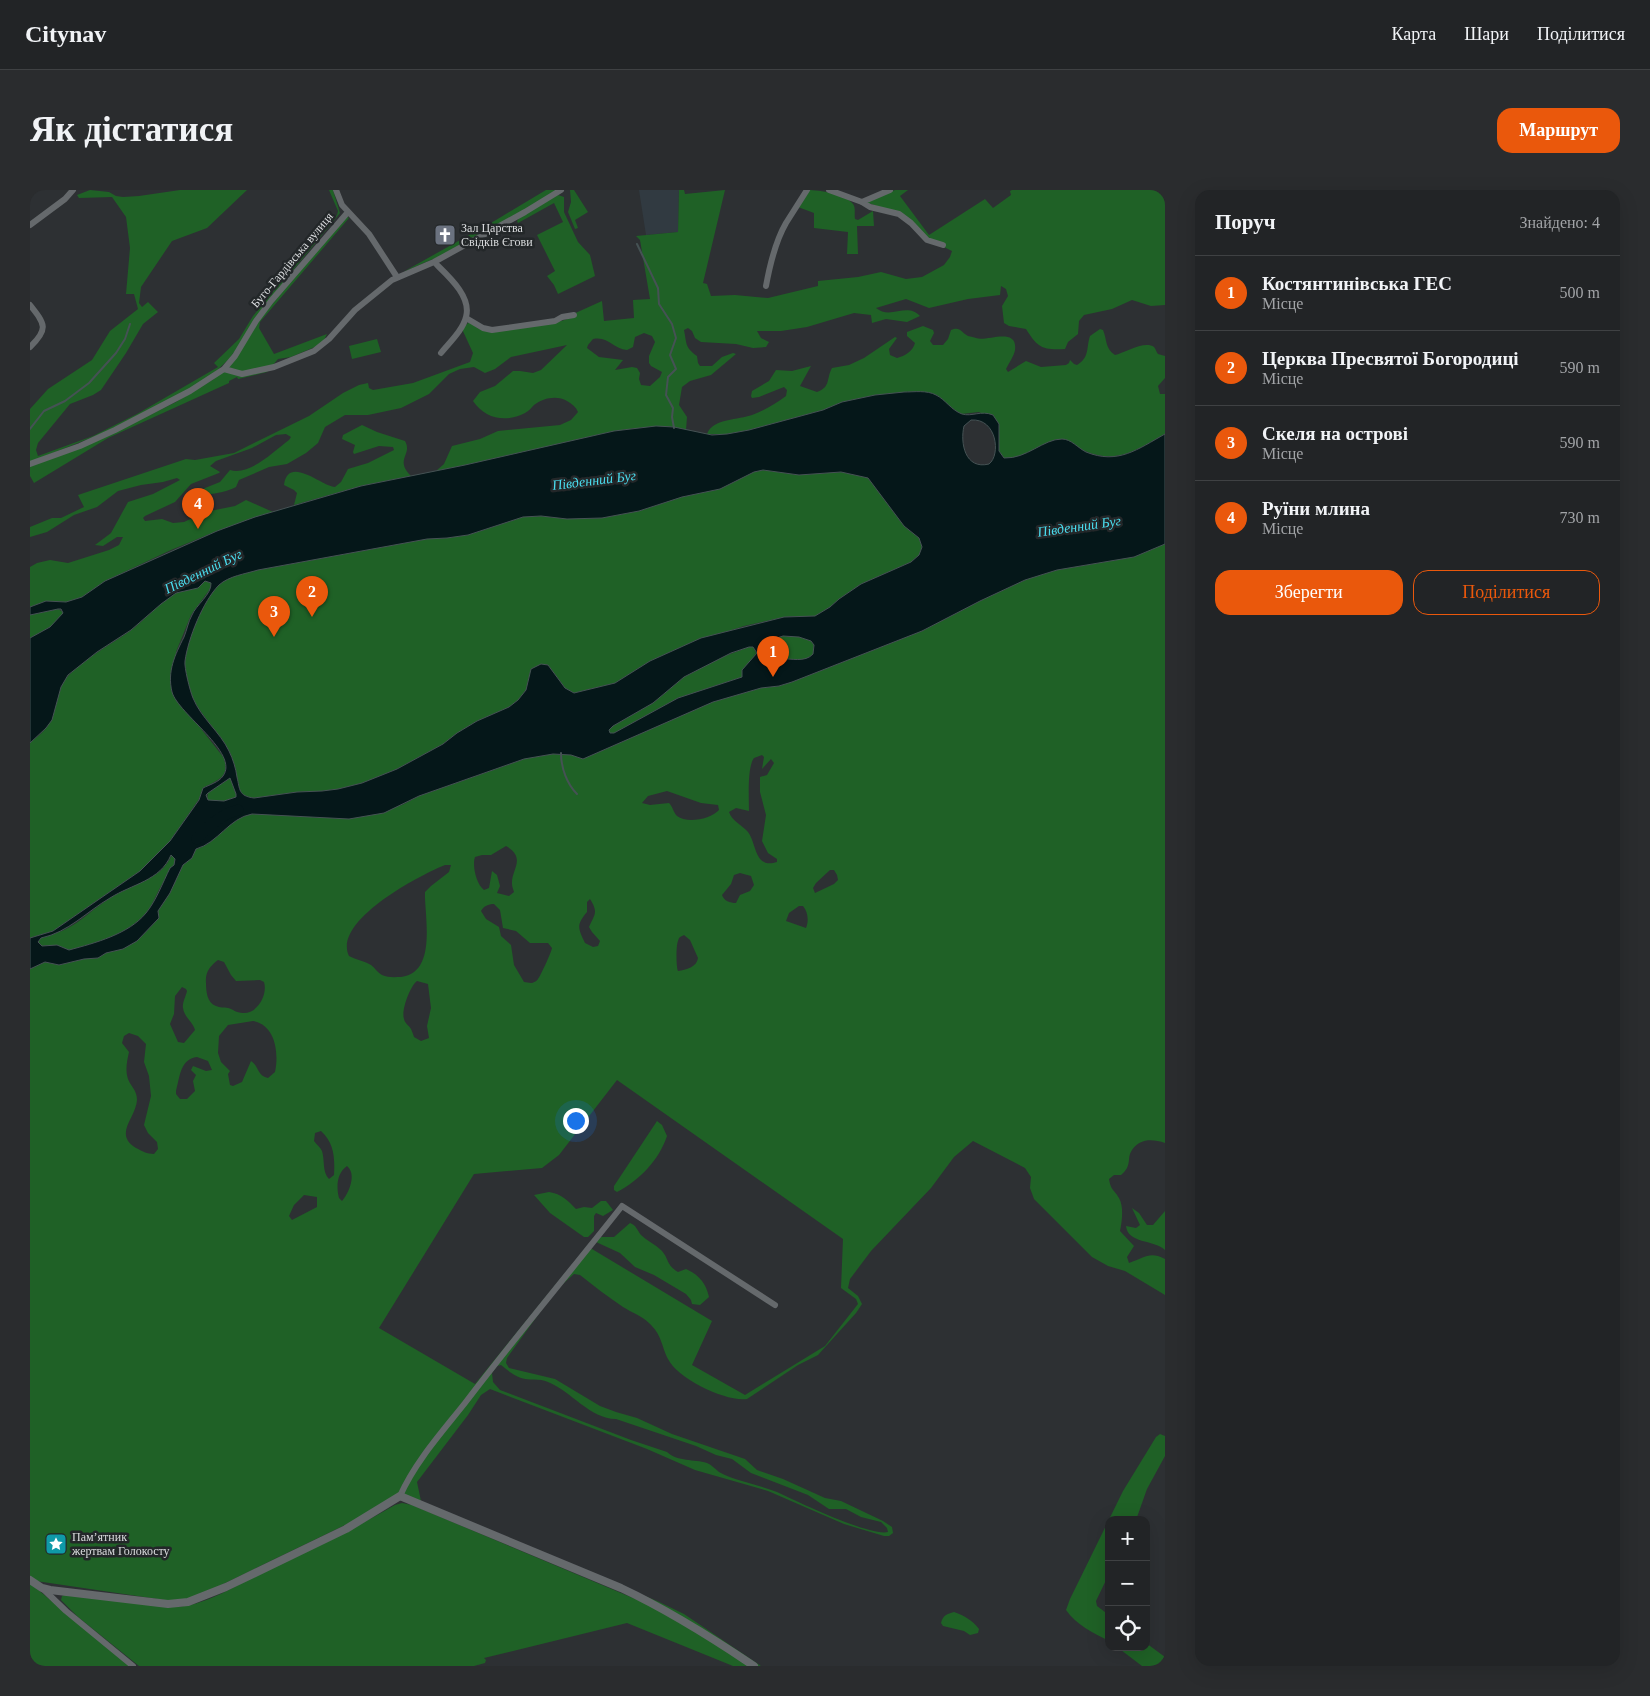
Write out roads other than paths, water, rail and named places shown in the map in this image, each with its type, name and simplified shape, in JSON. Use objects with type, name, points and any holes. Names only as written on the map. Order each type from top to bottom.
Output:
[{"type":"street","points":[[30,226],[65,200],[73,190]]},
{"type":"street","points":[[336,190],[342,205],[372,238],[396,277]]},
{"type":"street","points":[[224,369],[239,374],[246,373],[282,364],[314,351],[330,339],[355,310],[396,277],[434,262],[561,190]]},
{"type":"street","points":[[766,286],[771,259],[779,237],[807,190]]},
{"type":"street","points":[[829,190],[862,202],[870,207],[902,216],[927,240],[943,244]]},
{"type":"street","points":[[862,202],[890,190]]},
{"type":"street","name":"Буго-Гардівська вулиця","points":[[30,464],[80,446],[115,430],[190,391],[224,369],[235,356],[256,321],[271,301],[348,212]]},
{"type":"street","points":[[434,262],[448,276],[463,296],[467,309],[466,318],[441,353]]},
{"type":"street","points":[[30,306],[44,327],[41,335],[30,347]]},
{"type":"street","points":[[466,318],[482,328],[492,330],[555,321],[562,317],[574,315]]},
{"type":"street","points":[[42,1588],[163,1603],[188,1602],[226,1587],[346,1529],[400,1496],[418,1465],[438,1437],[622,1206],[775,1305]]},
{"type":"street","points":[[400,1496],[656,1604],[695,1626],[754,1666]]},
{"type":"street","points":[[30,1580],[42,1588],[66,1611],[133,1666]]},
{"type":"water","name":"Південний Буг","points":[[929,392],[940,397],[962,414],[984,413],[993,415],[999,424],[999,451],[1004,458],[1020,455],[1048,442],[1062,439],[1097,456],[1118,456],[1137,450],[1165,434],[1165,544],[1134,557],[1057,570],[1025,580],[922,631],[792,682],[761,688],[713,702],[583,759],[571,755],[553,754],[524,759],[419,796],[384,813],[349,819],[252,814],[244,816],[230,825],[211,842],[196,849],[192,858],[183,865],[170,893],[158,911],[159,918],[137,941],[123,949],[106,953],[98,958],[59,965],[45,962],[30,969],[30,938],[53,931],[140,871],[170,841],[199,800],[203,788],[221,778],[226,767],[223,756],[216,745],[177,701],[172,692],[170,677],[175,657],[194,611],[209,591],[211,583],[205,581],[198,588],[176,593],[131,630],[97,652],[68,675],[61,687],[52,720],[30,743],[30,638],[50,627],[63,613],[61,609],[58,609],[30,615],[30,607],[46,601],[66,602],[82,597],[105,581],[217,531],[255,517],[361,486],[465,465],[614,431],[656,426],[674,427],[712,435],[727,434],[749,430],[823,410],[842,402],[875,395]],"holes":[[[971,420],[980,421],[991,431],[994,438],[995,453],[989,464],[981,465],[969,459],[964,447],[964,426]],[[763,470],[799,475],[841,472],[868,478],[904,526],[919,538],[922,547],[919,555],[911,562],[861,584],[815,616],[784,617],[701,638],[650,661],[615,683],[574,693],[565,688],[548,665],[541,664],[531,669],[526,690],[509,707],[477,721],[443,744],[397,769],[362,783],[338,789],[254,798],[242,794],[229,751],[196,705],[185,664],[189,642],[202,610],[213,592],[223,582],[232,577],[258,570],[427,539],[468,535],[523,517],[602,518],[639,511],[682,497],[720,489],[754,472]],[[783,636],[799,637],[811,641],[814,645],[813,654],[802,659],[780,659],[763,663],[761,659],[763,650],[774,639]],[[749,647],[753,647],[757,653],[742,670],[742,677],[678,698],[614,733],[610,733],[609,730],[613,726],[653,703],[684,677],[731,653]],[[230,778],[236,797],[224,801],[208,800],[206,795]],[[171,855],[175,859],[174,865],[170,868],[153,903],[146,913],[130,927],[111,937],[69,950],[57,945],[42,946],[38,942],[41,938],[69,926],[118,893],[145,881],[160,871]]]},
{"type":"waterway","points":[[637,244],[658,288],[659,304],[672,324],[676,338],[670,355],[676,369],[668,377],[666,395],[673,408],[674,428]]},
{"type":"waterway","points":[[30,429],[44,411],[65,401],[89,383],[116,353],[125,339],[130,324]]},
{"type":"waterway","points":[[561,753],[565,775],[577,794]]},
{"type":"waterway","points":[[197,839],[216,821],[226,814],[238,810]]},
{"type":"place","name":"Зал Царства Свідків Єгови","points":[[445,235]]},
{"type":"place","name":"Руїни млина","points":[[198,529]]},
{"type":"place","name":"Церква Пресвятої Богородиці","points":[[312,617]]},
{"type":"place","name":"Скеля на острові","points":[[274,637]]},
{"type":"place","name":"Костянтинівська ГЕС","points":[[773,677]]},
{"type":"place","name":"Пам’ятник жертвам Голокосту","points":[[56,1544]]}]
